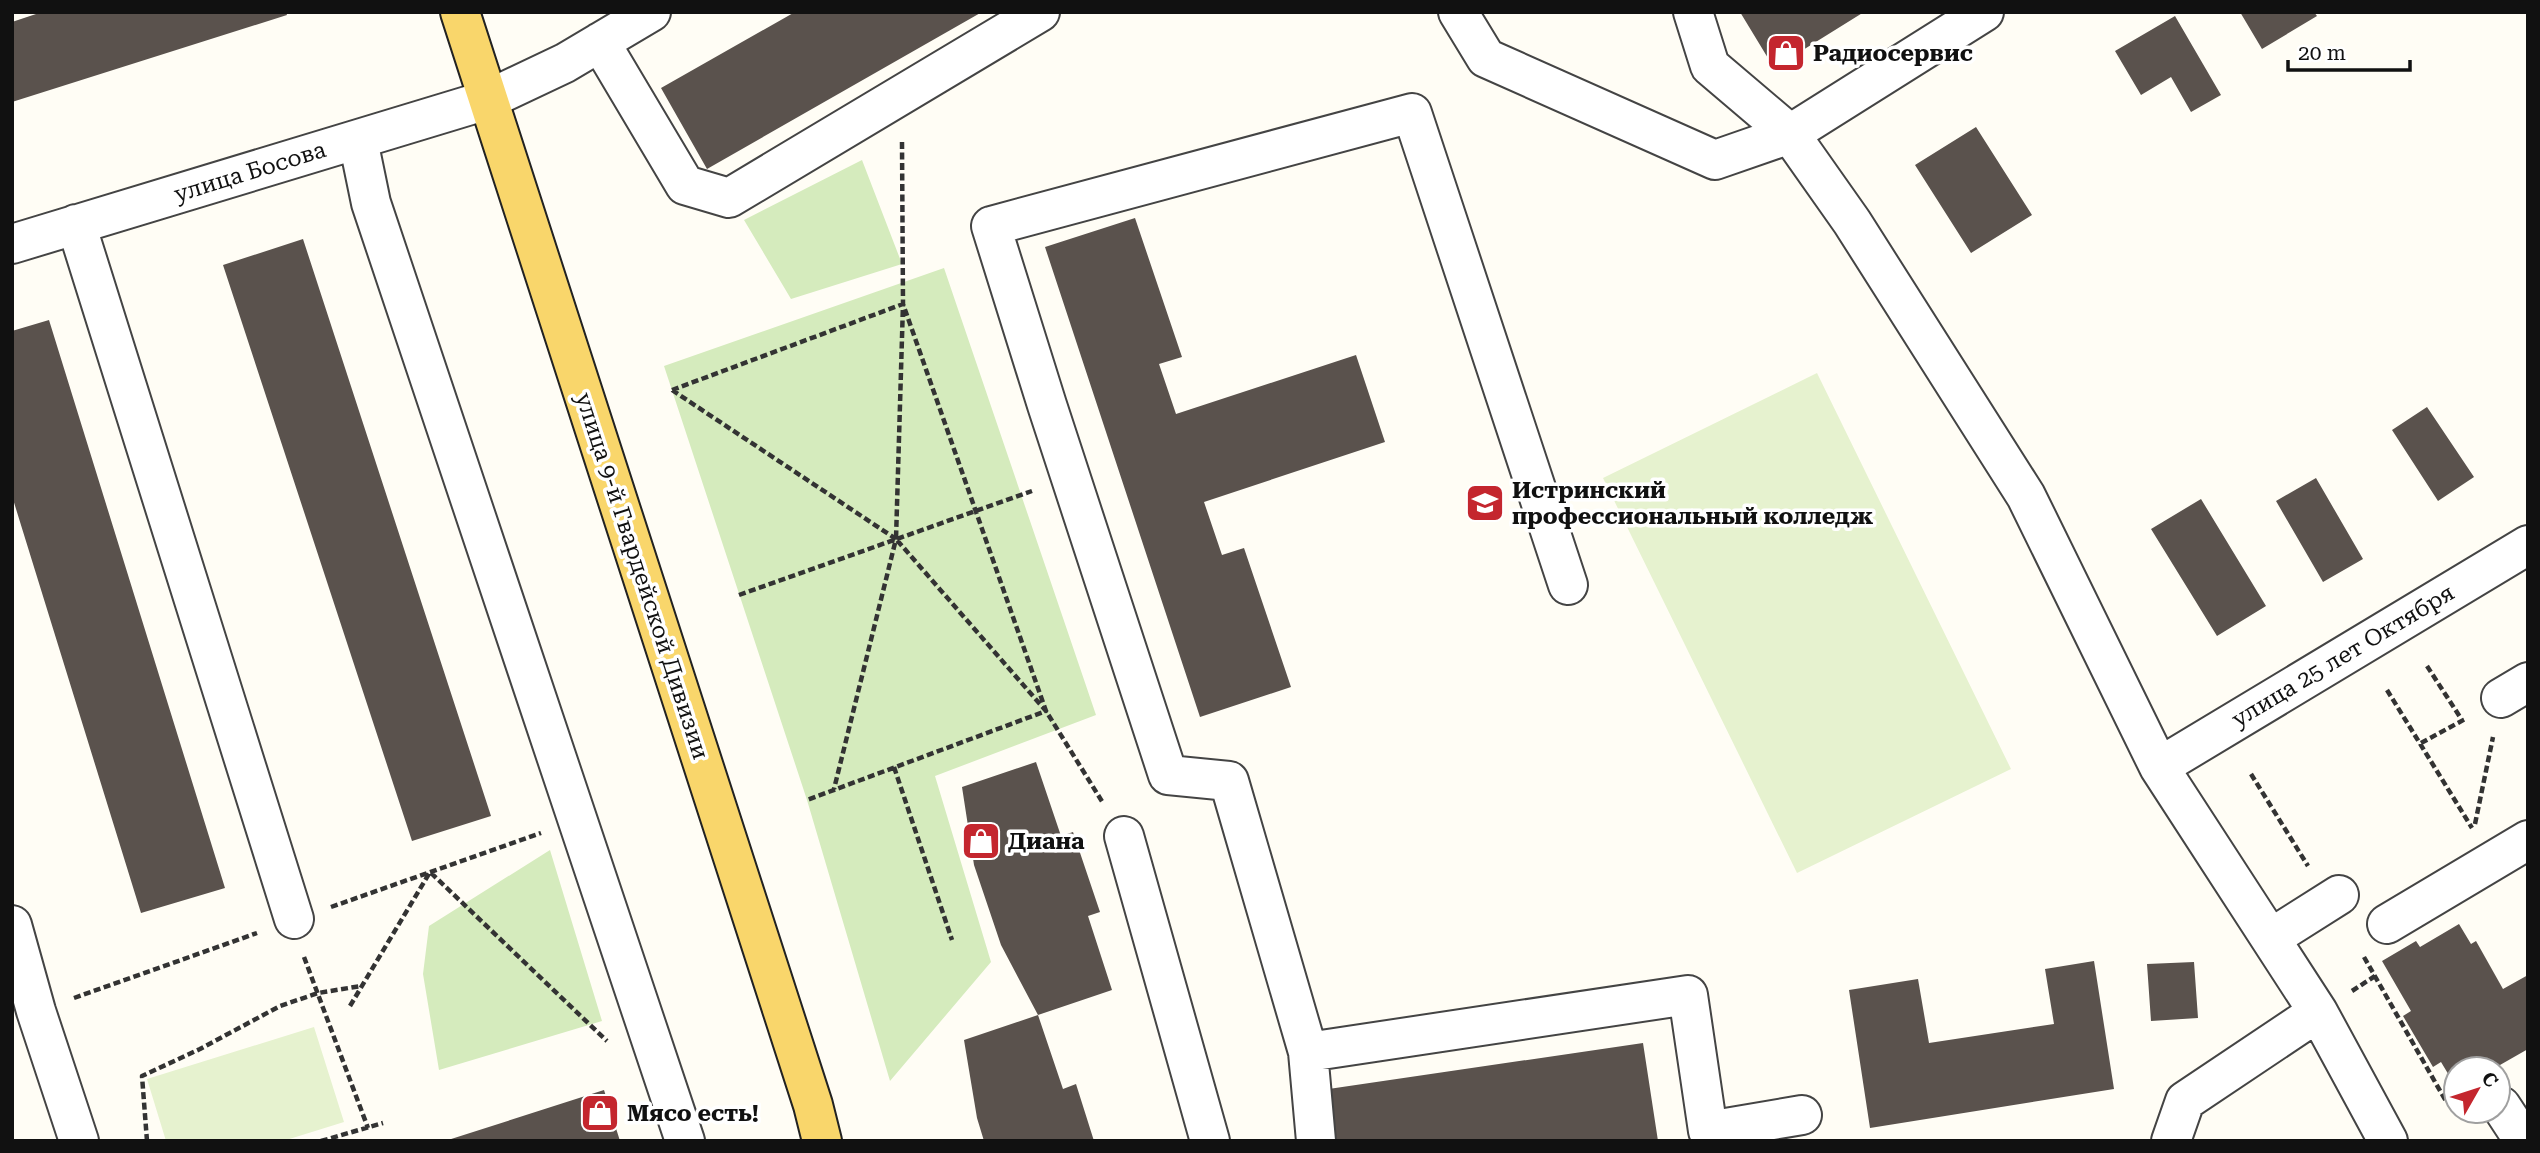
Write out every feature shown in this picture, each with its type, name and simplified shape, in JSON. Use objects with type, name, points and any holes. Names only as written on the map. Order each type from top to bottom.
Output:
[{"type":"main road","name":"улица 9-й Гвардейской Дивизии","points":[[460,12],[813,1105],[822,1141]]},
{"type":"street","name":"улица Босова","points":[[12,244],[487,100],[565,63],[651,12]]},
{"type":"street","points":[[600,42],[685,185],[729,198],[1040,12]]},
{"type":"street","points":[[1458,12],[1486,58],[1716,160],[1790,134],[1984,12]]},
{"type":"street","points":[[1693,12],[1710,66],[1790,134],[1852,222],[2026,496],[2159,767],[2318,1012],[2388,1141]]},
{"type":"street","points":[[1317,1141],[1308,1052],[1229,781],[1168,775],[991,226],[1412,113],[1568,585]]},
{"type":"street","points":[[358,140],[371,203],[685,1141]]},
{"type":"street","points":[[76,224],[295,919]]},
{"type":"street","name":"улица 25 лет Октября","points":[[2159,767],[2528,545]]},
{"type":"street","points":[[1124,836],[1210,1141]]},
{"type":"street","points":[[2387,924],[2528,840]]},
{"type":"street","points":[[2271,937],[2339,895]]},
{"type":"street","points":[[12,925],[24,1015],[79,1141]]},
{"type":"street","points":[[1308,1052],[1688,995],[1708,1131],[1802,1115]]},
{"type":"street","points":[[2171,1141],[2185,1101],[2318,1012]]},
{"type":"street","points":[[2512,1123],[2524,1141]]},
{"type":"path","points":[[833,790],[896,539],[903,304],[901,95]]},
{"type":"path","points":[[903,304],[1046,711]]},
{"type":"path","points":[[903,304],[672,390],[896,539],[1046,711],[1124,836]]},
{"type":"path","points":[[739,595],[1070,477]]},
{"type":"path","points":[[2427,666],[2462,720]]},
{"type":"path","points":[[2387,690],[2474,831],[2514,690]]},
{"type":"path","points":[[2421,743],[2514,690]]},
{"type":"path","points":[[807,800],[1046,711]]},
{"type":"path","points":[[894,767],[952,940]]},
{"type":"path","points":[[24,1015],[578,821]]},
{"type":"path","points":[[351,1006],[429,872]]},
{"type":"path","points":[[429,872],[610,1044]]},
{"type":"path","points":[[305,962],[368,1128]]},
{"type":"path","points":[[147,1141],[142,1076],[200,1049],[280,1006],[318,993],[362,985]]},
{"type":"path","points":[[321,1141],[383,1123]]},
{"type":"green space","points":[[862,160],[902,264],[791,299],[744,220]]},
{"type":"green space","points":[[944,268],[1096,715],[935,776],[991,962],[890,1081],[807,800],[664,366]]},
{"type":"green space","points":[[1817,373],[2011,769],[1797,873],[1603,478]]},
{"type":"green space","points":[[550,850],[602,1021],[439,1070],[423,974],[429,926]]},
{"type":"green space","points":[[314,1027],[344,1122],[283,1141],[166,1141],[147,1079]]},
{"type":"building","points":[[42,12],[286,12],[287,15],[12,102],[12,22]]},
{"type":"building","points":[[795,12],[982,12],[707,169],[661,88]]},
{"type":"building","points":[[1740,12],[1864,12],[1774,68]]},
{"type":"building","points":[[2240,12],[2314,12],[2317,16],[2262,49]]},
{"type":"building","points":[[2175,16],[2221,95],[2191,112],[2171,77],[2141,95],[2115,51]]},
{"type":"building","points":[[1976,127],[2032,215],[1971,253],[1915,165]]},
{"type":"building","points":[[1135,218],[1182,357],[1159,364],[1176,414],[1356,355],[1385,442],[1204,502],[1222,555],[1244,548],[1291,687],[1200,717],[1045,247]]},
{"type":"building","points":[[303,239],[491,816],[412,841],[223,265]]},
{"type":"building","points":[[49,320],[225,888],[141,913],[12,496],[12,331]]},
{"type":"building","points":[[2427,407],[2474,477],[2438,501],[2392,430]]},
{"type":"building","points":[[2316,478],[2363,559],[2323,582],[2276,501]]},
{"type":"building","points":[[2201,499],[2266,606],[2217,636],[2151,529]]},
{"type":"building","points":[[1036,762],[1061,836],[1073,832],[1100,912],[1088,916],[1112,990],[1038,1015],[1001,945],[974,865],[962,787]]},
{"type":"building","points":[[2459,924],[2471,944],[2476,941],[2503,989],[2528,975],[2528,1049],[2512,1058],[2512,1055],[2442,1055],[2442,1064],[2433,1067],[2403,1016],[2411,1011],[2382,961],[2416,941],[2420,947]]},
{"type":"building","points":[[2094,961],[2114,1089],[1870,1128],[1849,990],[1918,979],[1929,1043],[2054,1024],[2045,969]]},
{"type":"building","points":[[2194,962],[2198,1018],[2151,1021],[2147,964]]},
{"type":"building","points":[[1038,1015],[1063,1089],[1076,1084],[1094,1141],[984,1141],[977,1118],[964,1040]]},
{"type":"building","points":[[1643,1043],[1658,1141],[1323,1141],[1315,1091]]},
{"type":"building","points":[[604,1090],[620,1141],[448,1141],[448,1140]]},
{"type":"place","name":"Радиосервис","points":[[1786,53]]},
{"type":"place","name":"Истринский профессиональный колледж","points":[[1485,503]]},
{"type":"place","name":"Диана","points":[[981,841]]},
{"type":"place","name":"Мясо есть!","points":[[600,1113]]}]
